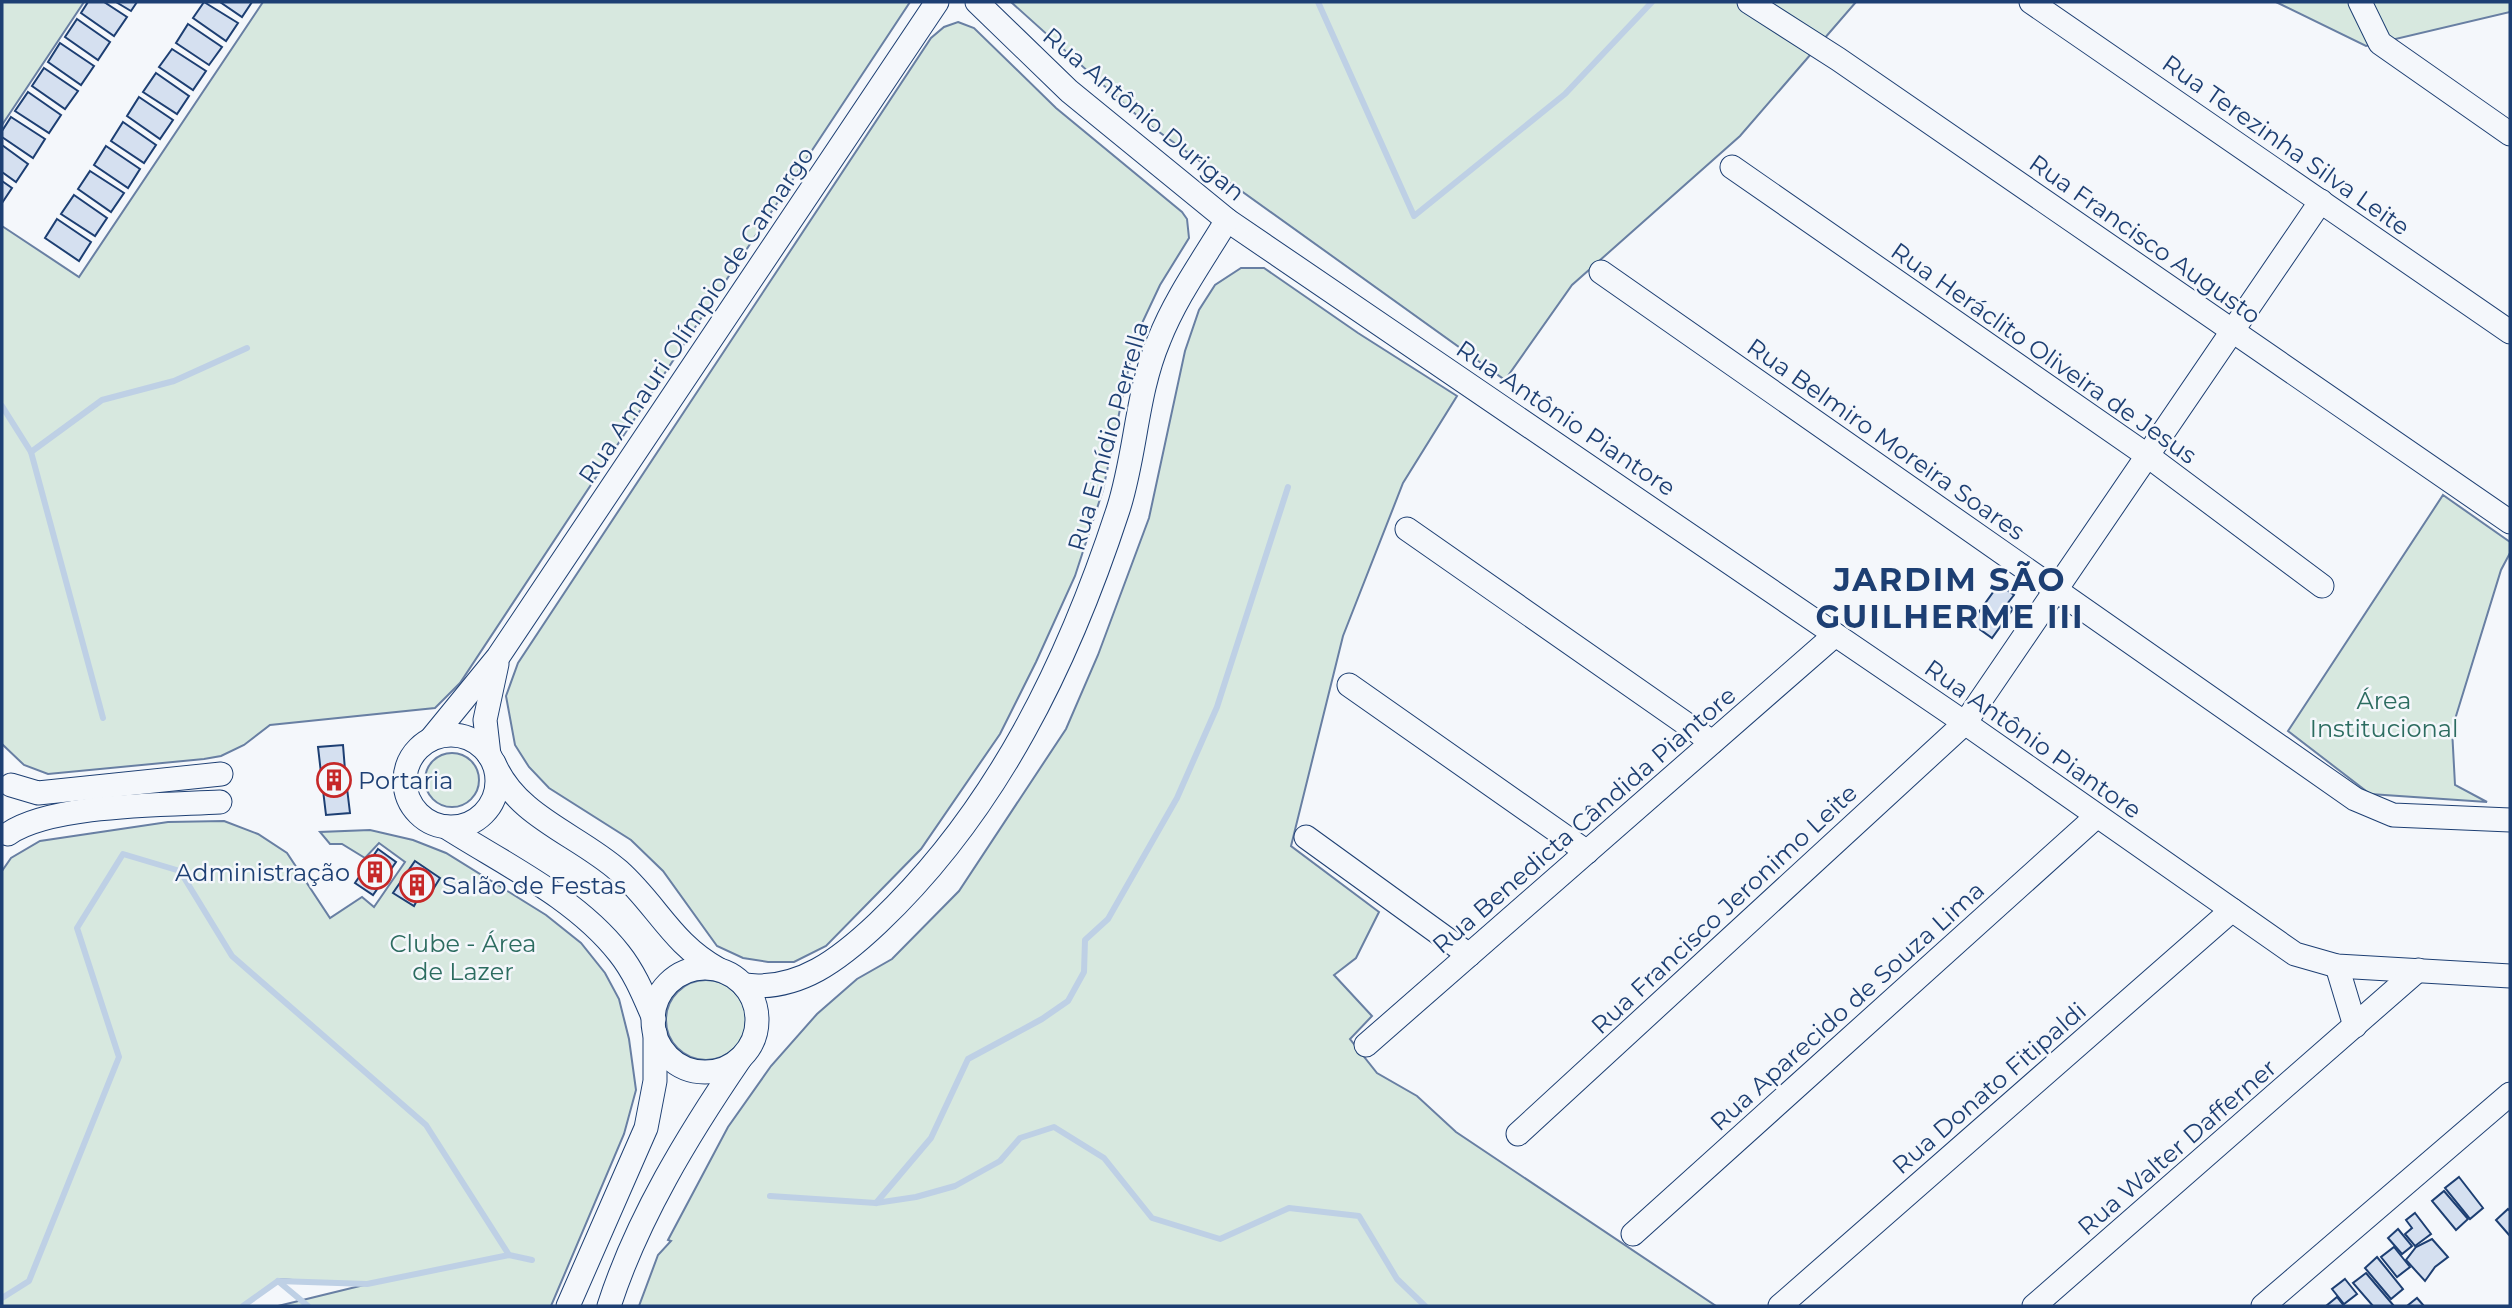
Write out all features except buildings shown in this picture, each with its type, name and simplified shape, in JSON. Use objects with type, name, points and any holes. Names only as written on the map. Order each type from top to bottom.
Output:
[{"type":"street","name":"Rua Amauri Olímpio de Camargo","points":[[431,739],[498,657],[937,2]]},
{"type":"street","name":"Rua Antônio Durigan","points":[[977,2],[1069,91],[1227,220],[1283,258]]},
{"type":"street","name":"Rua Francisco Augusto","points":[[1749,2],[1815,43],[2510,523]]},
{"type":"street","name":"Rua Terezinha Silva Leite","points":[[2031,2],[2510,332]]},
{"type":"street","points":[[2360,2],[2381,43],[2510,134]]},
{"type":"street","name":"Rua Heráclito Oliveira de Jesus","points":[[1732,167],[2147,456],[2322,586]]},
{"type":"street","name":"Rua Francisco Jeronimo Leite","points":[[1518,1134],[1965,723],[2321,201]]},
{"type":"street","name":"Rua Emídio Perrella","points":[[744,985],[776,984],[809,976],[841,956],[905,897],[940,858],[994,782],[1058,669],[1089,593],[1129,473],[1158,342],[1180,293],[1227,220]]},
{"type":"street","name":"Rua Antônio Piantore","points":[[1283,258],[1965,723],[2295,954],[2337,966],[2510,976]]},
{"type":"street","name":"Rua Belmiro Moreira Soares","points":[[1601,272],[2355,799],[2393,815],[2510,820]]},
{"type":"street","points":[[1407,529],[1712,742]]},
{"type":"street","name":"Rua Benedicta Cândida Piantore","points":[[1366,1045],[1835,635]]},
{"type":"street","name":"Rua Amauri Olímpio de Camargo","points":[[492,759],[485,720],[498,657]]},
{"type":"street","points":[[1349,685],[1587,852]]},
{"type":"street","points":[[609,1306],[651,1211],[686,1144],[753,1041],[757,1021],[754,1001],[744,985],[697,957],[678,941],[637,888],[617,869],[519,800],[502,781],[492,759],[467,737],[448,734],[431,739],[411,757],[405,787],[419,814],[446,827],[567,904],[598,931],[619,952],[638,981],[658,1041],[671,1059],[691,1070],[714,1071],[742,1057]]},
{"type":"street","points":[[446,827],[468,823],[486,810],[496,790],[492,759]]},
{"type":"street","points":[[6,780],[38,793],[220,774]]},
{"type":"street","points":[[5,836],[18,817],[19,805],[6,780]]},
{"type":"street","points":[[5,836],[22,823],[51,815],[220,802]]},
{"type":"street","name":"Rua Aparecido de Souza Lima","points":[[1633,1234],[2097,816]]},
{"type":"street","points":[[1306,837],[1469,955]]},
{"type":"street","name":"Rua Donato Fitipaldi","points":[[1780,1306],[2232,910]]},
{"type":"street","points":[[2337,966],[2355,1026]]},
{"type":"street","points":[[568,1306],[646,1128],[655,1081],[654,1024],[659,998],[671,981],[690,970],[721,970]]},
{"type":"street","name":"Rua Walter Dafferner","points":[[2034,1306],[2418,970]]},
{"type":"street","points":[[2263,1306],[2510,1094]]},
{"type":"green space","points":[[2,2],[84,2],[2,125]]},
{"type":"green space","points":[[263,2],[910,2],[460,683],[435,708],[270,725],[244,745],[221,756],[204,759],[48,774],[24,765],[2,744],[2,226],[79,277]]},
{"type":"green space","points":[[1011,2],[1856,2],[1740,136],[1572,285],[1505,380],[1141,119]]},
{"type":"green space","points":[[2276,2],[2510,2],[2510,12],[2366,46]]},
{"type":"green space","points":[[958,22],[974,28],[1056,108],[1182,212],[1187,219],[1189,238],[1160,285],[1135,338],[1103,490],[1075,576],[1000,734],[921,849],[826,946],[794,962],[743,958],[717,946],[663,871],[631,840],[549,788],[529,767],[515,745],[506,696],[518,663],[931,38],[944,27]]},
{"type":"green space","points":[[1241,268],[1264,268],[1358,333],[1457,396],[1403,483],[1343,636],[1291,846],[1379,912],[1356,958],[1334,975],[1372,1016],[1350,1039],[1377,1073],[1417,1096],[1456,1132],[1716,1306],[639,1306],[658,1255],[671,1241],[668,1240],[728,1127],[771,1066],[817,1014],[857,979],[892,959],[959,891],[1066,729],[1098,655],[1149,518],[1185,351],[1199,310],[1215,285]]},
{"type":"green space","name":"Área Institucional","points":[[2443,495],[2510,542],[2510,553],[2501,570],[2452,729],[2455,785],[2487,802],[2370,794],[2288,731]]},
{"type":"green space","points":[[452,753],[471,761],[479,780],[471,799],[452,807],[433,799],[425,780],[433,761]]},
{"type":"green space","name":"Clube - Área de Lazer","points":[[224,821],[258,834],[287,853],[330,918],[362,897],[374,907],[405,862],[379,843],[365,858],[342,844],[330,844],[320,832],[370,830],[413,840],[446,853],[546,915],[581,943],[605,973],[619,999],[629,1039],[636,1090],[624,1134],[551,1306],[278,1306],[364,1285],[279,1279],[243,1306],[2,1306],[2,871],[11,858],[40,841],[168,822]]},
{"type":"green space","points":[[706,980],[721,983],[734,992],[743,1005],[746,1020],[743,1035],[734,1048],[721,1057],[706,1060],[691,1057],[678,1048],[669,1035],[666,1020],[669,1005],[678,992],[691,983]]},
{"type":"waterway","points":[[1318,2],[1414,216],[1565,94],[1652,2]]},
{"type":"waterway","points":[[31,452],[102,400],[174,381],[247,348]]},
{"type":"waterway","points":[[2,406],[31,452],[103,718]]},
{"type":"waterway","points":[[876,1203],[931,1138],[968,1059],[1042,1019],[1068,1001],[1084,972],[1085,940],[1108,919],[1177,798],[1217,707],[1288,487]]},
{"type":"waterway","points":[[2,1298],[29,1281],[119,1057],[77,928],[123,854],[180,871],[232,956],[426,1125],[509,1255]]},
{"type":"waterway","points":[[770,1196],[876,1203],[916,1197],[955,1186],[1000,1161],[1020,1138],[1054,1127],[1104,1158],[1152,1218],[1220,1239],[1289,1208],[1359,1216],[1397,1279],[1425,1306]]},
{"type":"waterway","points":[[243,1306],[278,1281],[367,1284],[509,1255],[532,1260]]},
{"type":"waterway","points":[[278,1281],[308,1306]]},
{"type":"place","name":"Portaria","points":[[334,780]]},
{"type":"place","name":"Administração","points":[[375,872]]},
{"type":"place","name":"Salão de Festas","points":[[417,885]]},
{"type":"district","name":"JARDIM SÃO GUILHERME III","points":[[1950,598]]}]
